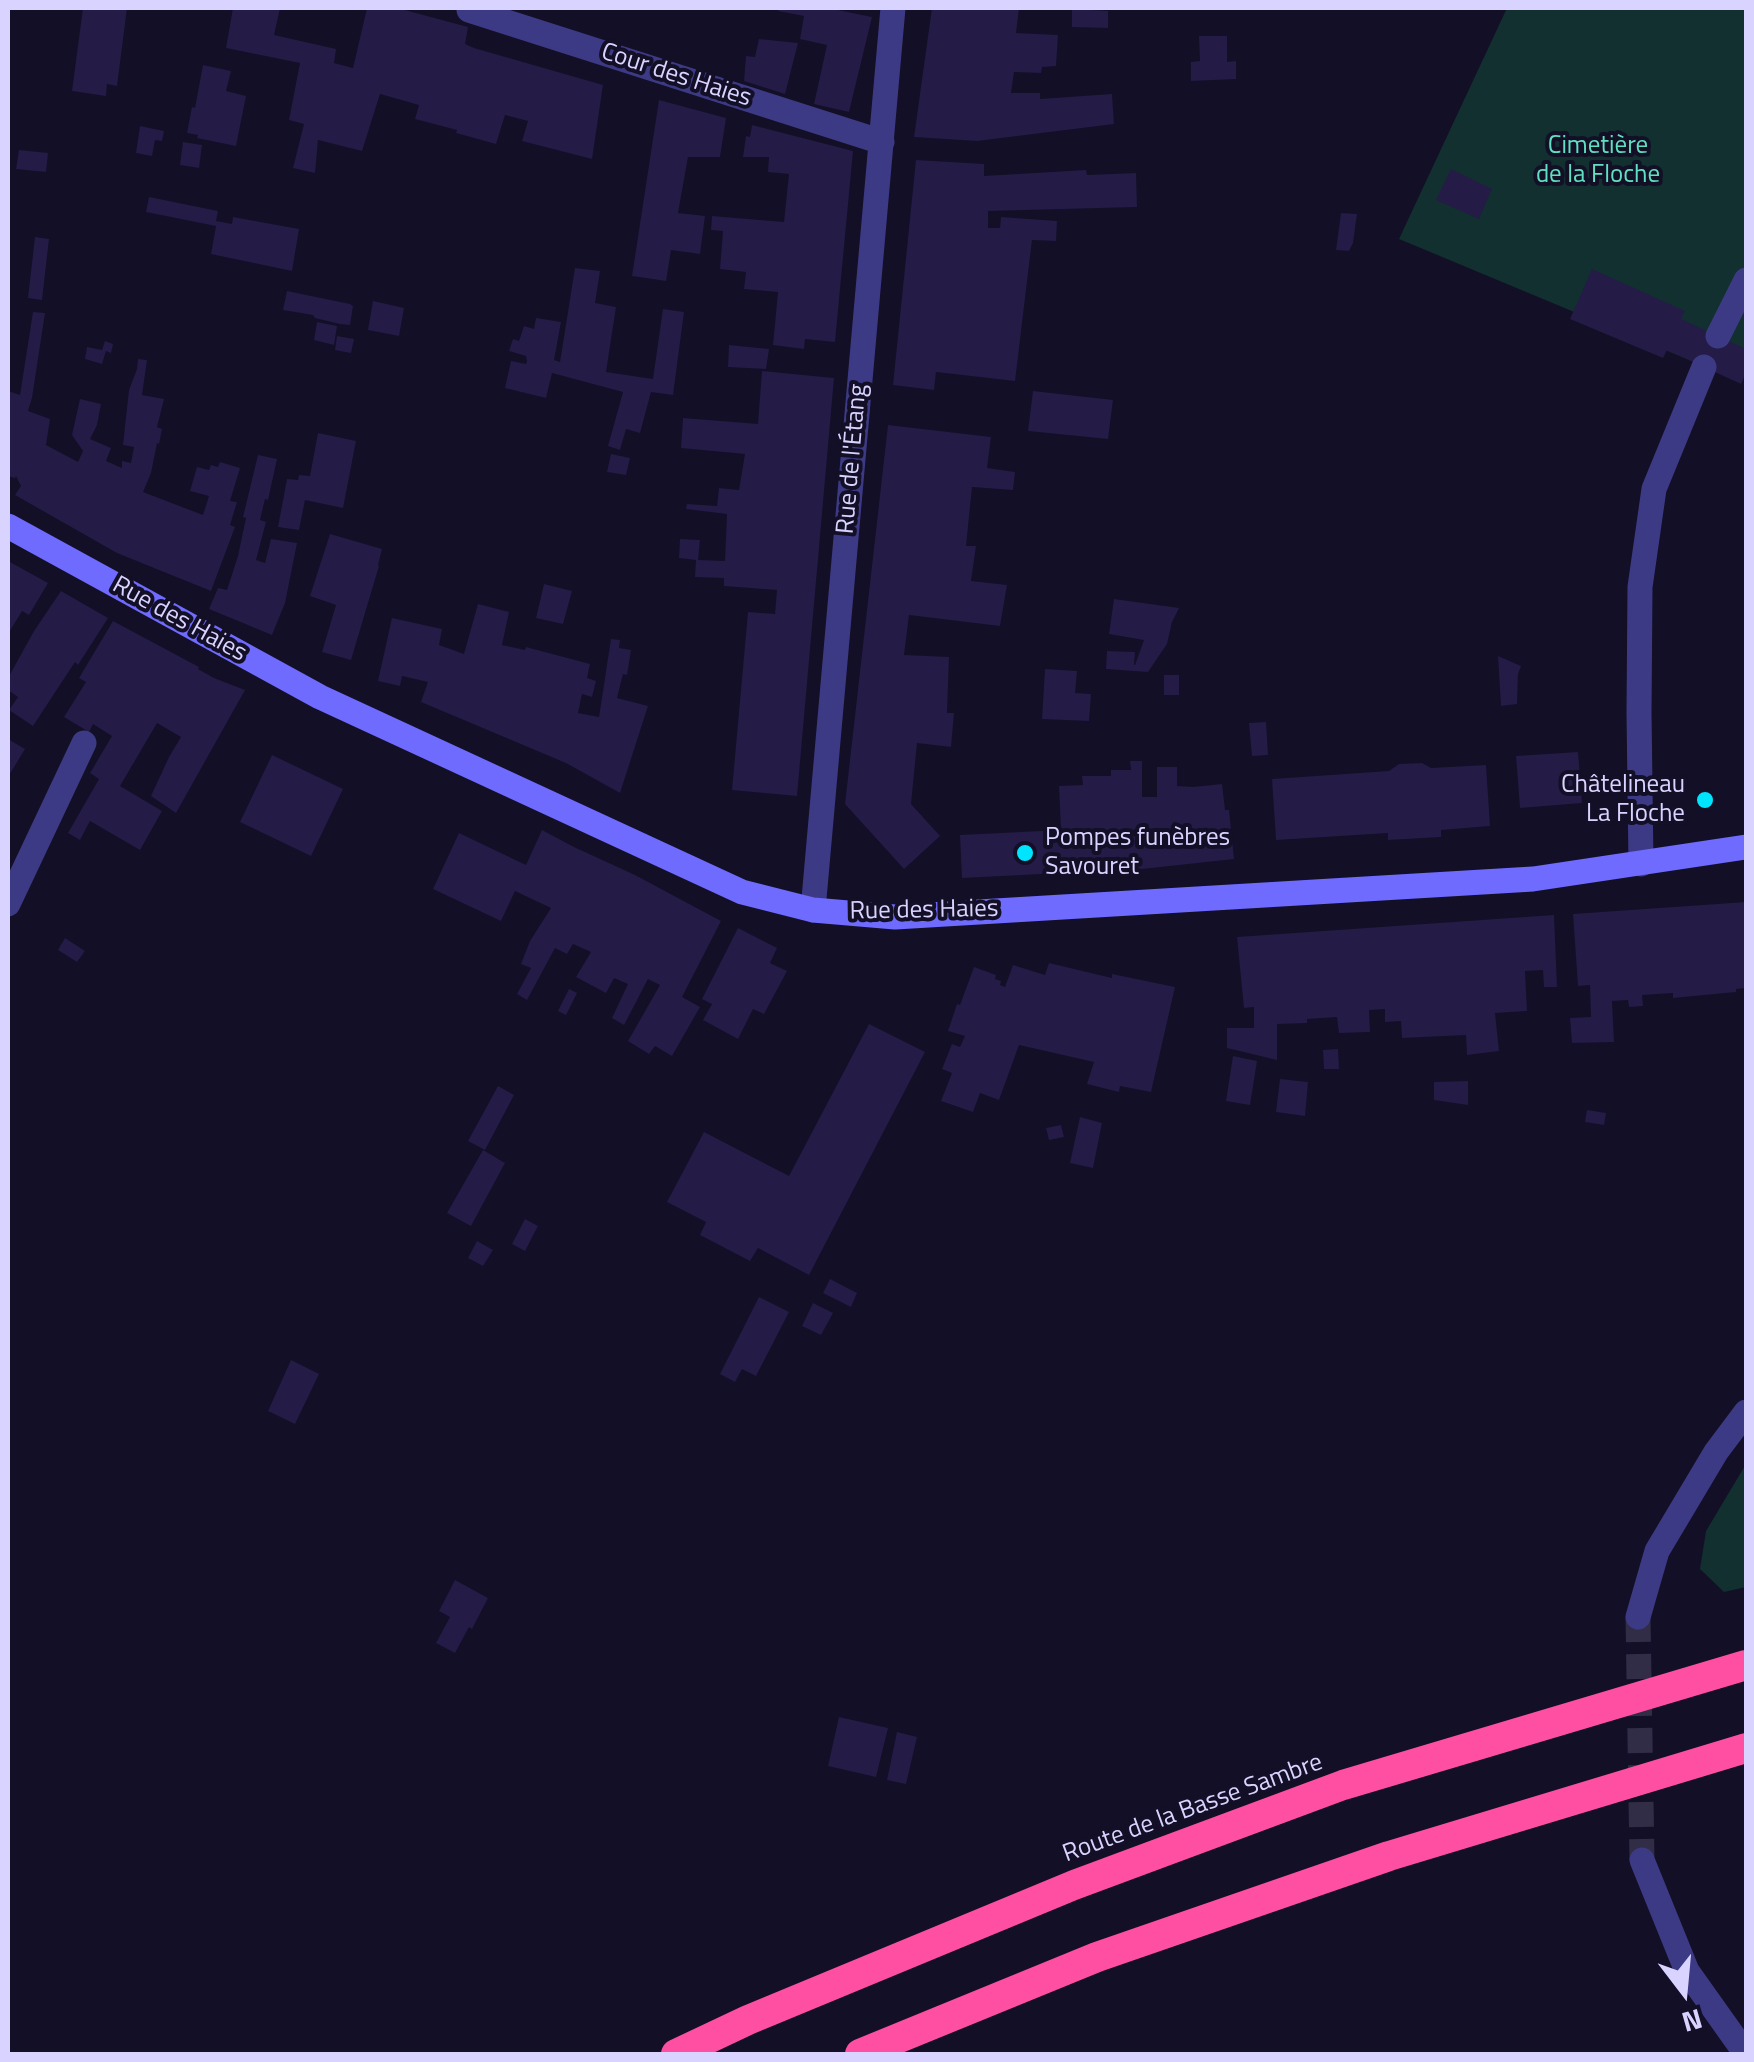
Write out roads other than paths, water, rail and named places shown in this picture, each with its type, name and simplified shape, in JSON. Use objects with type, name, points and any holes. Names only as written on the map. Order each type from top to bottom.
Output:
[{"type":"highway","name":"Route de la Basse Sambre","points":[[676,2054],[748,2020],[1074,1885],[1325,1792],[1746,1665]]},
{"type":"highway","points":[[860,2054],[1098,1957],[1390,1856],[1746,1748]]},
{"type":"street","name":"Cour des Haies","points":[[467,8],[882,142]]},
{"type":"street","name":"Rue de l'Étang","points":[[813,910],[893,8]]},
{"type":"street","points":[[1718,336],[1746,280]]},
{"type":"street","points":[[1641,864],[1640,588],[1654,489],[1704,367]]},
{"type":"street","name":"Rue des Haies","points":[[8,526],[320,696],[742,892],[813,910],[895,917],[1533,879],[1746,847]]},
{"type":"street","points":[[8,904],[84,743]]},
{"type":"street","points":[[1638,1617],[1658,1551],[1716,1452],[1746,1412]]},
{"type":"street","points":[[1642,1860],[1687,1971],[1746,2054]]},
{"type":"tunnel","points":[[1638,1617],[1642,1860]]},
{"type":"place","name":"Châtelineau La Floche","points":[[1705,800]]},
{"type":"place","name":"Pompes funèbres Savouret","points":[[1025,853]]},
{"type":"park label","name":"Cimetière de la Floche","points":[[1598,162]]}]
